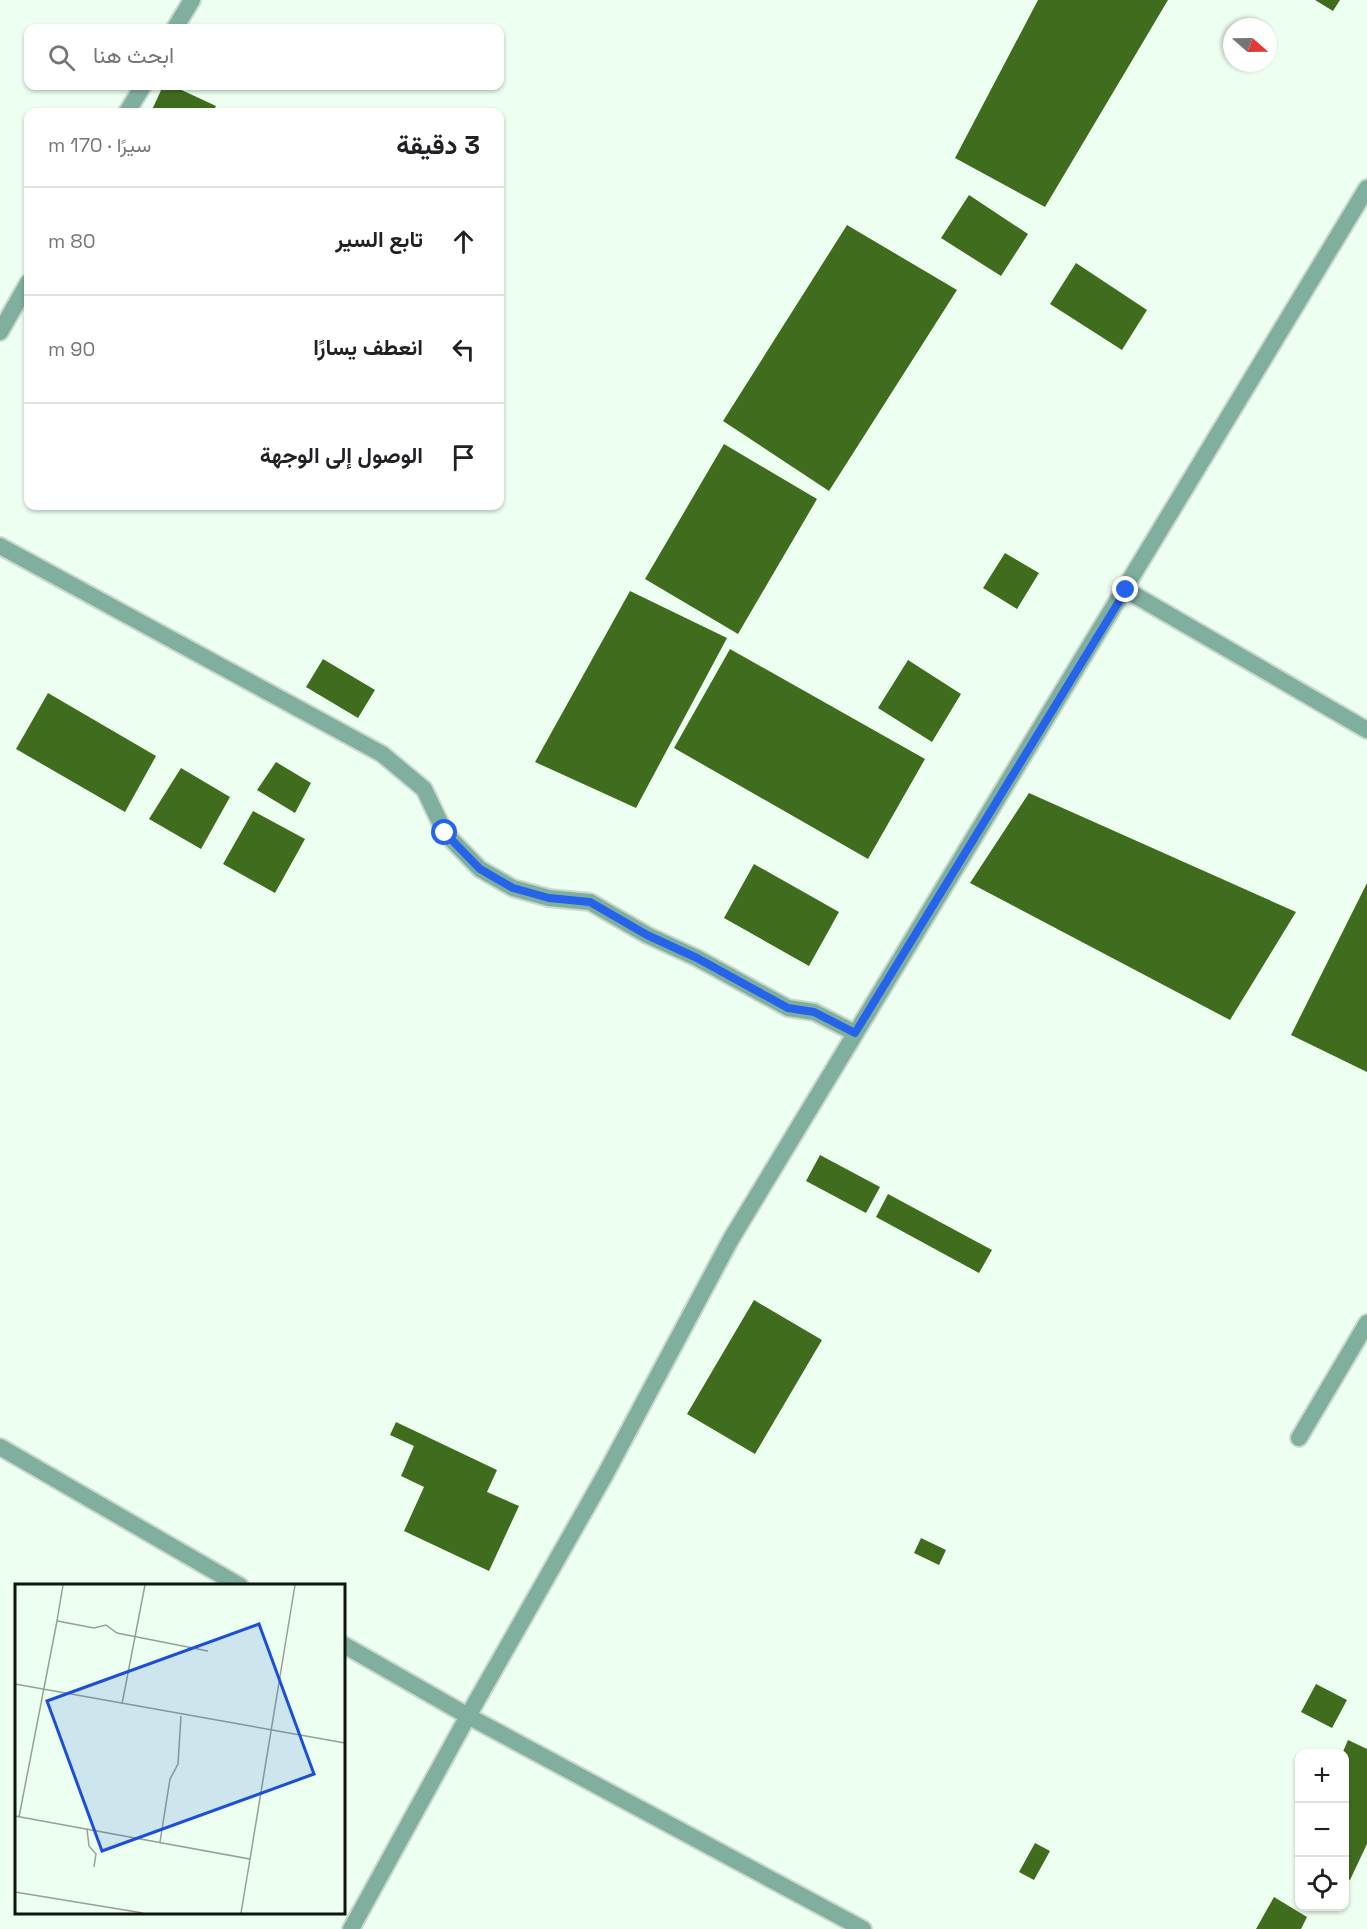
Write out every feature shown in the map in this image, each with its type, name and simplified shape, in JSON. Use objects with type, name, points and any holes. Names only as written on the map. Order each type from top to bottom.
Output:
[{"type":"street","points":[[178,24],[192,0]]},
{"type":"street","points":[[129,108],[141,90]]},
{"type":"street","points":[[351,1929],[468,1716],[605,1475],[731,1239],[1126,590],[1367,188]]},
{"type":"street","points":[[0,332],[24,290]]},
{"type":"street","points":[[0,546],[382,754],[424,789],[445,833],[473,862],[513,888],[549,898],[590,902],[647,935],[697,958],[788,1008],[814,1012],[855,1033]]},
{"type":"street","points":[[1126,590],[1367,730]]},
{"type":"street","points":[[1299,1438],[1367,1323]]},
{"type":"street","points":[[0,1448],[237,1584]]},
{"type":"street","points":[[345,1646],[468,1716],[863,1929]]},
{"type":"building","points":[[1038,0],[1168,0],[1045,207],[955,158]]},
{"type":"building","points":[[1315,0],[1340,0],[1333,11]]},
{"type":"building","points":[[161,90],[182,90],[216,106],[215,108],[153,108]]},
{"type":"building","points":[[969,195],[1028,234],[1001,276],[941,238]]},
{"type":"building","points":[[847,225],[957,290],[829,491],[723,421]]},
{"type":"building","points":[[1076,263],[1147,310],[1122,350],[1050,304]]},
{"type":"building","points":[[724,444],[817,499],[738,634],[645,579]]},
{"type":"building","points":[[1005,553],[1039,573],[1017,609],[983,588]]},
{"type":"building","points":[[630,591],[727,638],[636,808],[535,762]]},
{"type":"building","points":[[730,649],[925,759],[868,859],[674,748]]},
{"type":"building","points":[[323,659],[375,690],[358,718],[306,687]]},
{"type":"building","points":[[908,660],[961,694],[932,742],[878,708]]},
{"type":"building","points":[[48,693],[156,756],[125,812],[16,749]]},
{"type":"building","points":[[276,762],[311,783],[295,813],[257,790]]},
{"type":"building","points":[[181,768],[230,797],[201,849],[149,819]]},
{"type":"building","points":[[1029,793],[1296,912],[1230,1020],[970,883]]},
{"type":"building","points":[[253,811],[305,839],[275,893],[223,864]]},
{"type":"building","points":[[754,864],[839,912],[809,966],[724,918]]},
{"type":"building","points":[[1367,883],[1367,1072],[1291,1035]]},
{"type":"building","points":[[820,1155],[880,1187],[866,1213],[806,1181]]},
{"type":"building","points":[[888,1194],[992,1250],[979,1273],[876,1217]]},
{"type":"building","points":[[754,1300],[822,1340],[755,1454],[687,1414]]},
{"type":"building","points":[[396,1422],[497,1470],[487,1492],[519,1506],[489,1571],[404,1531],[424,1487],[401,1476],[414,1446],[390,1435]]},
{"type":"building","points":[[921,1538],[946,1550],[939,1565],[914,1553]]},
{"type":"building","points":[[1316,1684],[1347,1700],[1332,1728],[1301,1712]]},
{"type":"building","points":[[1348,1740],[1367,1749],[1367,1844],[1350,1880],[1349,1749],[1344,1749]]},
{"type":"building","points":[[1035,1843],[1050,1851],[1034,1880],[1019,1872]]},
{"type":"building","points":[[1274,1897],[1307,1917],[1301,1929],[1256,1929]]},
{"type":"route","points":[[445,833],[480,869],[513,888],[549,898],[590,902],[647,935],[697,958],[788,1008],[814,1012],[855,1033],[1126,590]]}]
